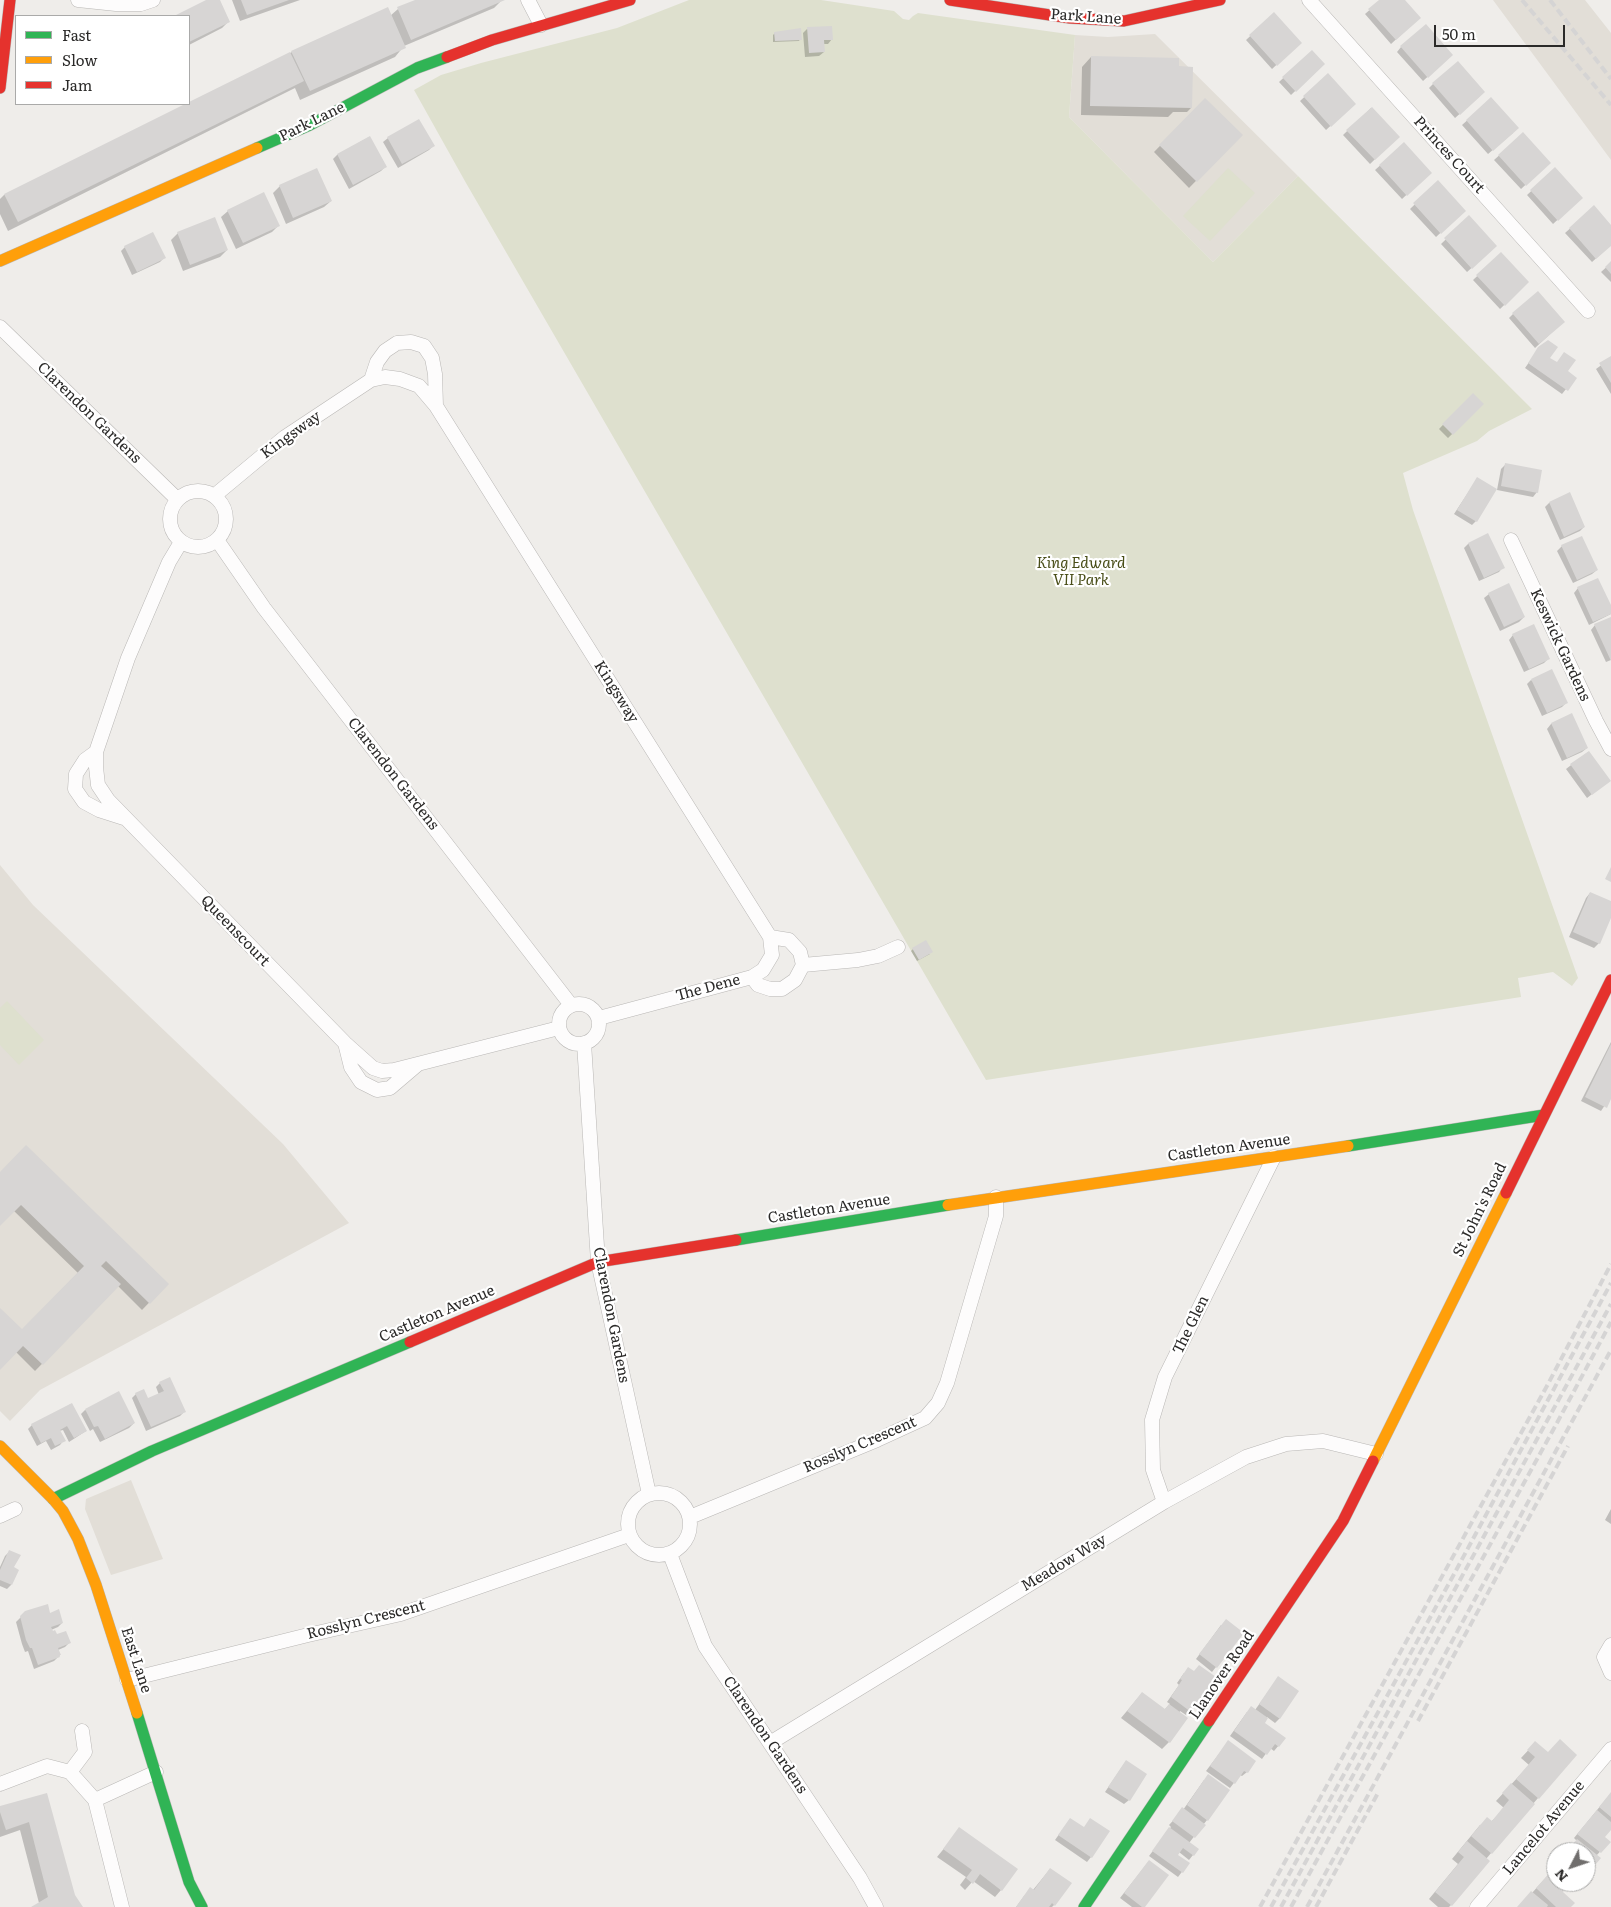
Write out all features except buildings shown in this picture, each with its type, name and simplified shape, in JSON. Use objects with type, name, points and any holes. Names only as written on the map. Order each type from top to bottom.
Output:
[{"type":"street","points":[[0,88],[10,0]]},
{"type":"street","points":[[78,0],[116,4],[141,4],[153,0]]},
{"type":"street","points":[[529,0],[541,25]]},
{"type":"street","name":"Park Lane","points":[[0,261],[310,125],[417,68],[492,40],[630,0]]},
{"type":"street","name":"Park Lane","points":[[950,0],[1070,18],[1124,21],[1220,0]]},
{"type":"street","name":"Princes Court","points":[[1309,0],[1588,311]]},
{"type":"street","name":"Clarendon Gardens","points":[[0,327],[177,499]]},
{"type":"street","points":[[371,380],[385,351],[398,343],[411,342],[424,346],[432,358],[435,374],[436,406]]},
{"type":"street","name":"Kingsway","points":[[214,496],[285,437],[371,380],[386,377],[400,379],[419,386],[436,406],[770,937]]},
{"type":"street","points":[[195,491],[205,492],[214,496],[221,503],[225,518],[223,532],[208,546],[188,546],[181,542],[174,534],[170,525],[172,507],[177,499],[195,491]]},
{"type":"street","name":"Clarendon Gardens","points":[[216,540],[264,608],[571,1005]]},
{"type":"street","name":"Keswick Gardens","points":[[1511,540],[1611,749]]},
{"type":"street","name":"Queenscourt","points":[[181,542],[169,562],[128,658],[96,752],[98,785],[108,800],[345,1043],[373,1068],[382,1071],[394,1070],[559,1028]]},
{"type":"street","name":"Queenscourt","points":[[96,752],[85,760],[76,774],[75,789],[84,802],[99,810],[126,819]]},
{"type":"street","points":[[752,977],[763,970],[772,954],[770,937],[789,940],[800,952],[802,965],[858,960],[878,956],[898,947]]},
{"type":"street","name":"The Dene","points":[[599,1018],[752,977],[758,985],[770,989],[782,989],[795,980],[802,965]]},
{"type":"street","name":"St John's Road","points":[[1376,1454],[1611,980]]},
{"type":"street","points":[[581,1003],[593,1009],[599,1018],[600,1025],[594,1038],[584,1043],[570,1042],[564,1037],[559,1028],[561,1014],[571,1005],[581,1003]]},
{"type":"street","name":"Queenscourt","points":[[345,1043],[351,1067],[361,1082],[377,1090],[390,1088],[420,1063]]},
{"type":"street","name":"Clarendon Gardens","points":[[584,1043],[598,1262],[649,1494]]},
{"type":"street","name":"Castleton Avenue","points":[[53,1498],[152,1452],[598,1262],[996,1197],[1274,1157],[1544,1115]]},
{"type":"street","name":"The Glen","points":[[1164,1502],[1153,1470],[1152,1420],[1162,1386],[1274,1157]]},
{"type":"street","name":"Rosslyn Crescent","points":[[690,1517],[877,1440],[925,1418],[938,1403],[947,1383],[996,1216],[996,1197]]},
{"type":"street","name":"Meadow Way","points":[[770,1743],[1164,1502],[1246,1457],[1286,1444],[1323,1441],[1376,1454]]},
{"type":"street","name":"East Lane","points":[[0,1446],[53,1498],[63,1511],[78,1539],[96,1585],[127,1680],[189,1882],[202,1907]]},
{"type":"street","name":"Llanover Road","points":[[1084,1907],[1343,1521],[1376,1454]]},
{"type":"street","points":[[660,1492],[670,1494],[680,1500],[690,1517],[688,1538],[681,1547],[670,1554],[659,1556],[649,1554],[639,1548],[630,1535],[629,1513],[635,1504],[649,1494],[660,1492]]},
{"type":"street","points":[[0,1516],[15,1509]]},
{"type":"street","name":"Rosslyn Crescent","points":[[127,1680],[401,1614],[630,1535]]},
{"type":"street","name":"Clarendon Gardens","points":[[670,1554],[705,1646],[860,1878],[876,1907]]},
{"type":"street","points":[[1611,1645],[1604,1657],[1611,1673]]},
{"type":"street","points":[[70,1772],[84,1752],[82,1731]]},
{"type":"street","name":"Lancelot Avenue","points":[[1477,1907],[1611,1749]]},
{"type":"street","points":[[0,1784],[47,1766],[70,1772],[95,1800],[122,1907]]},
{"type":"street","points":[[95,1800],[156,1772]]},
{"type":"shaded area","points":[[1493,0],[1585,0],[1611,33],[1611,160]]},
{"type":"shaded area","points":[[1155,34],[1298,176],[1213,262],[1069,117],[1075,35],[1108,37]]},
{"type":"shaded area","points":[[0,865],[33,905],[283,1144],[349,1223],[40,1390],[10,1421],[0,1411]]},
{"type":"shaded area","points":[[131,1480],[163,1559],[111,1575],[85,1509],[86,1499]]},
{"type":"green space","name":"King Edward VII Park","points":[[689,0],[821,0],[894,11],[903,19],[909,20],[918,13],[1075,35],[1069,117],[1213,262],[1298,176],[1532,409],[1489,431],[1477,441],[1403,473],[1413,510],[1578,978],[1572,986],[1553,972],[1518,978],[1521,997],[986,1080],[466,183],[414,90],[441,75],[617,28]]},
{"type":"green space","points":[[1228,168],[1255,193],[1210,241],[1183,216]]},
{"type":"green space","points":[[7,1001],[44,1040],[19,1065],[0,1045],[0,1008]]},
{"type":"railway","points":[[1522,0],[1611,105]]},
{"type":"railway","points":[[1550,0],[1611,79]]},
{"type":"railway","points":[[1260,1907],[1548,1384],[1611,1264]]},
{"type":"railway","points":[[1271,1907],[1611,1283]]},
{"type":"railway","points":[[1281,1907],[1611,1304]]},
{"type":"railway","points":[[1291,1907],[1611,1322]]},
{"type":"railway","points":[[1307,1907],[1611,1350]]},
{"type":"railway","points":[[1418,1721],[1568,1446]]},
{"type":"railway","points":[[1316,1907],[1378,1793]]},
{"type":"traffic: fast","points":[[257,148],[310,125],[417,68],[447,57]]},
{"type":"traffic: fast","points":[[1348,1146],[1544,1115]]},
{"type":"traffic: fast","points":[[736,1240],[948,1205]]},
{"type":"traffic: fast","points":[[53,1499],[152,1451],[410,1342]]},
{"type":"traffic: fast","points":[[137,1713],[189,1882],[202,1907]]},
{"type":"traffic: fast","points":[[1084,1907],[1209,1721]]},
{"type":"traffic: slow","points":[[0,261],[257,148]]},
{"type":"traffic: slow","points":[[948,1205],[1348,1146]]},
{"type":"traffic: slow","points":[[1373,1461],[1506,1193]]},
{"type":"traffic: slow","points":[[0,1446],[53,1499],[63,1511],[78,1539],[96,1585],[137,1713]]},
{"type":"traffic: jam","points":[[0,88],[10,0]]},
{"type":"traffic: jam","points":[[447,57],[492,40],[630,0]]},
{"type":"traffic: jam","points":[[950,0],[1070,18],[1124,21],[1220,0]]},
{"type":"traffic: jam","points":[[1506,1193],[1611,980]]},
{"type":"traffic: jam","points":[[410,1342],[598,1262],[736,1240]]},
{"type":"traffic: jam","points":[[1209,1721],[1343,1521],[1373,1461]]}]
